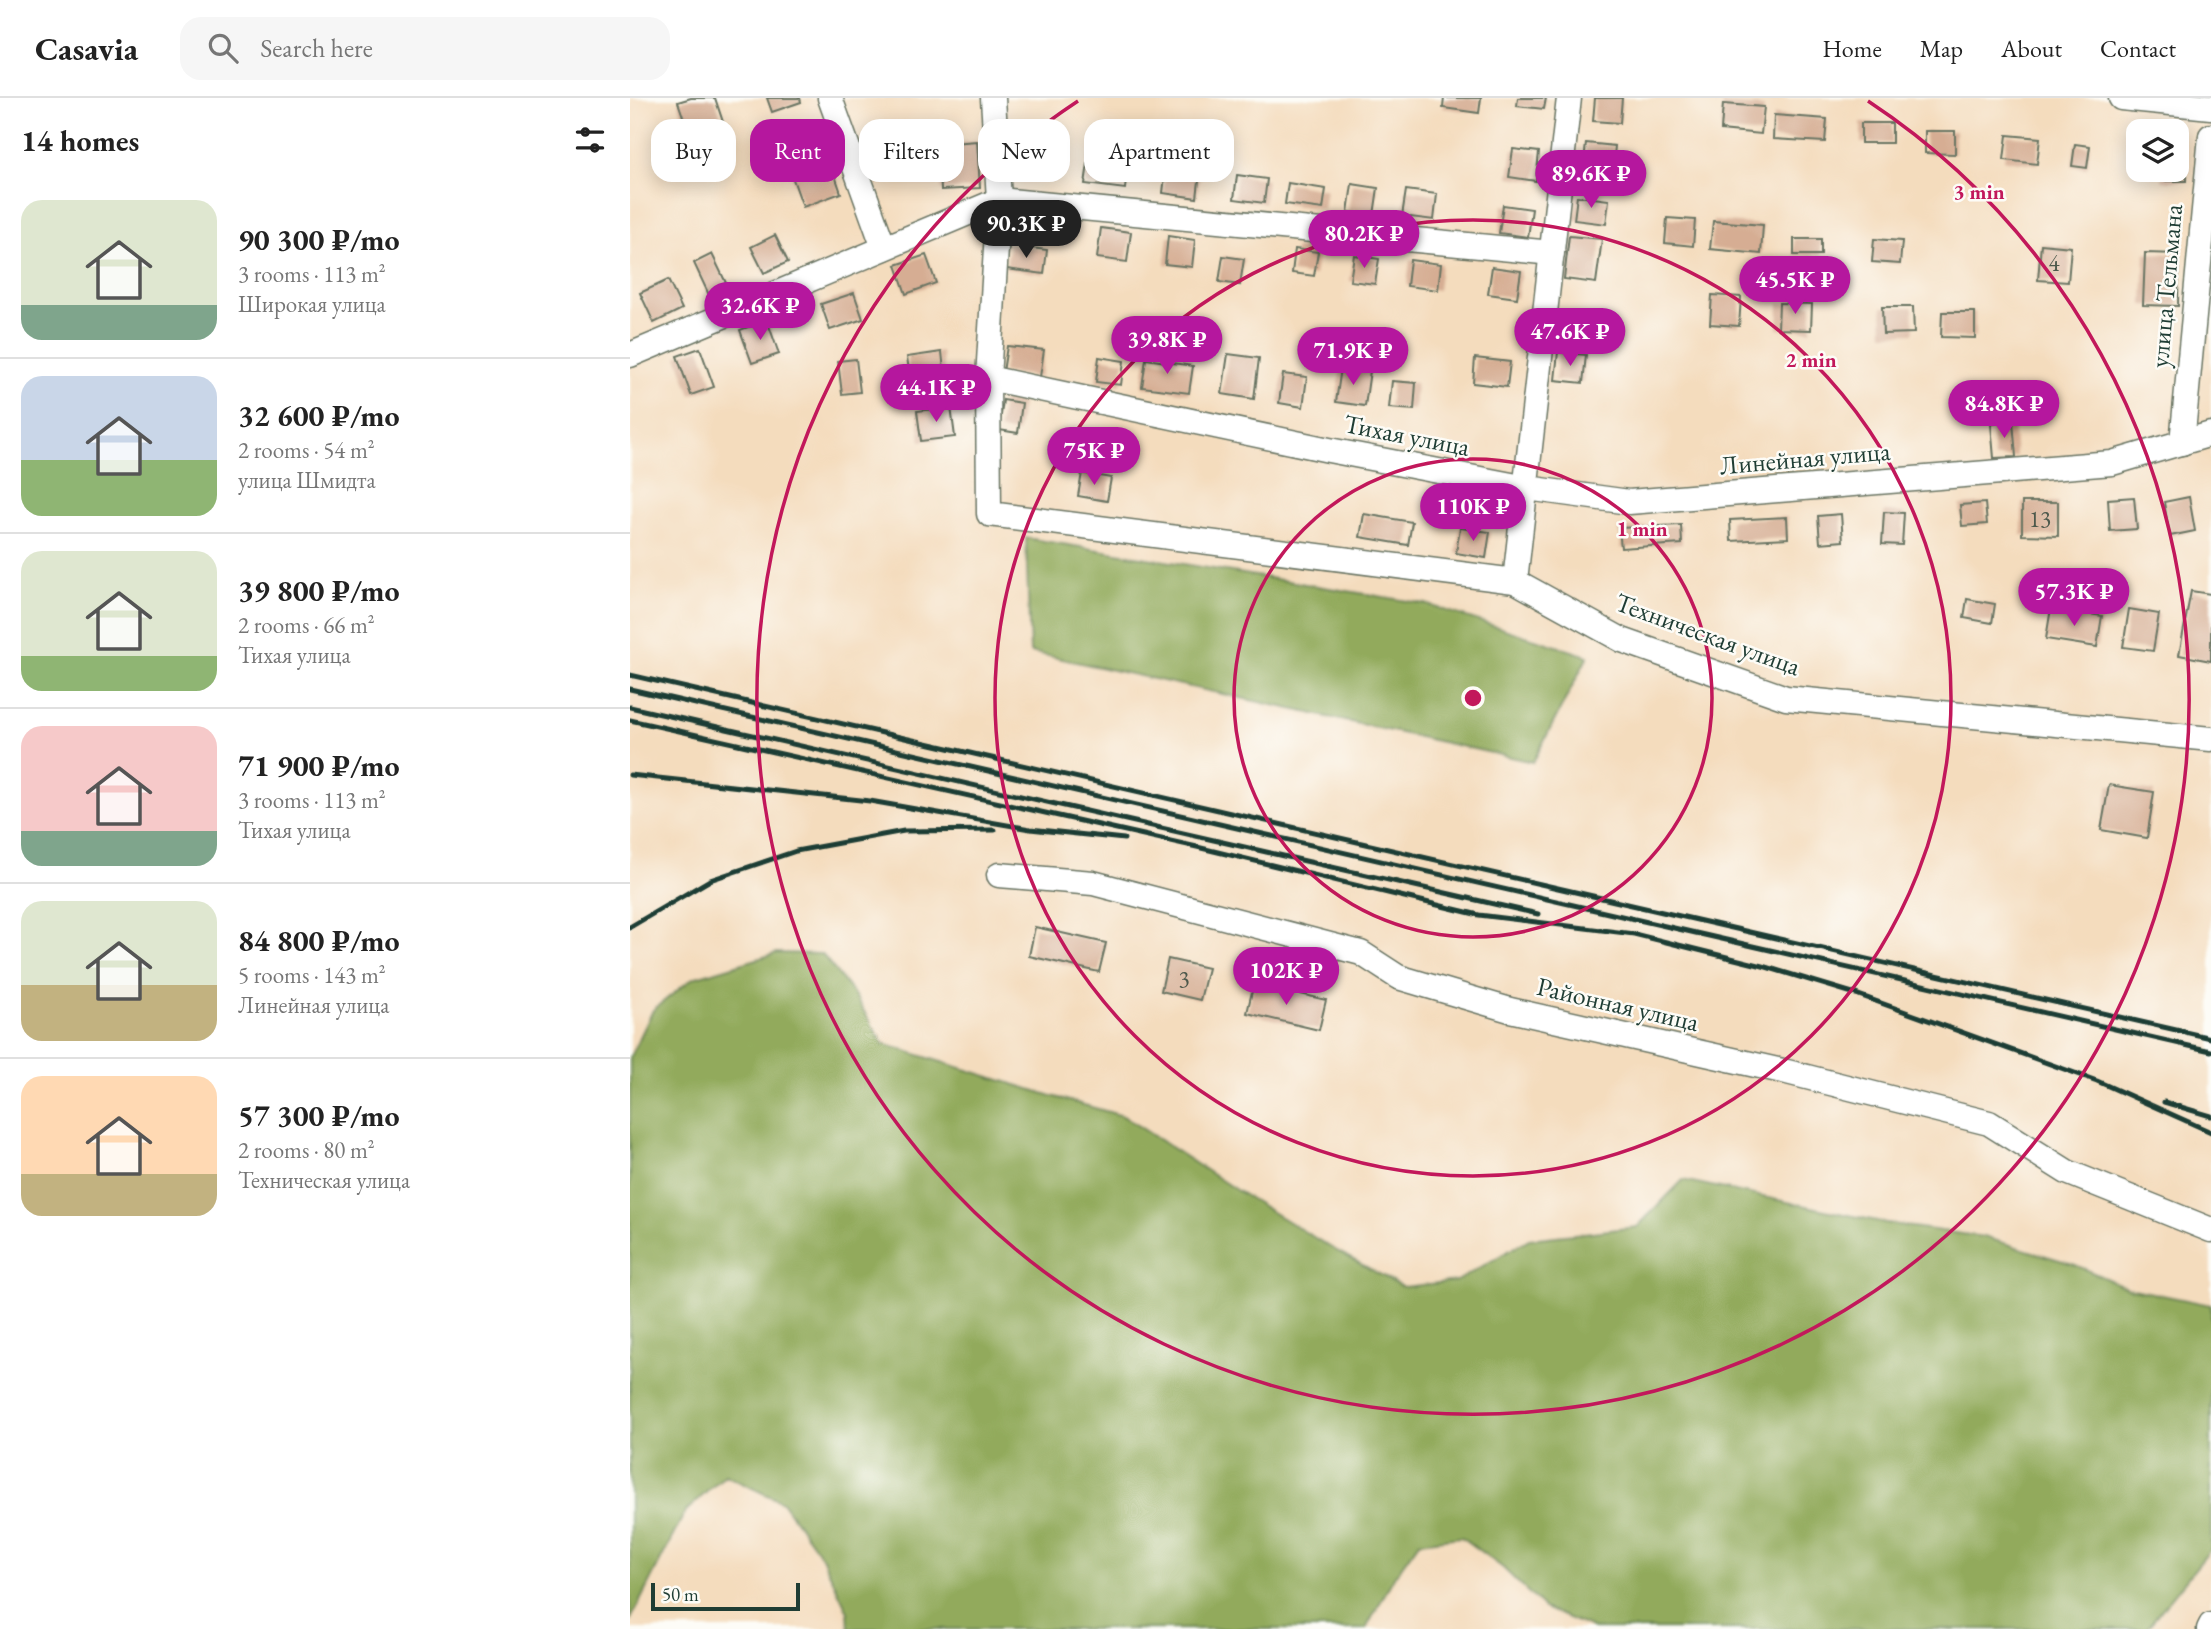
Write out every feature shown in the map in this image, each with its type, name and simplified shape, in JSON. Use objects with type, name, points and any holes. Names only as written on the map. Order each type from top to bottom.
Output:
[{"type":"street","points":[[830,98],[884,248]]},
{"type":"street","points":[[988,378],[999,200],[993,98]]},
{"type":"street","points":[[1516,581],[1569,98]]},
{"type":"street","points":[[2121,98],[2211,107]]},
{"type":"street","name":"улица Тельмана","points":[[2182,443],[2211,136]]},
{"type":"street","points":[[630,355],[999,200],[1552,253]]},
{"type":"street","name":"Тихая улица","points":[[988,378],[1329,450],[1527,488]]},
{"type":"street","name":"Техническая улица","points":[[988,378],[989,514],[1516,581],[1622,640],[1786,698],[2211,739]]},
{"type":"street","name":"Линейная улица","points":[[1527,488],[1629,502],[2112,463],[2211,433]]},
{"type":"street","name":"Районная улица","points":[[999,874],[1093,883],[1361,954],[1398,977],[1510,1010],[1787,1072],[1989,1123],[2067,1172],[2211,1230]]},
{"type":"green space","points":[[1026,538],[1426,604],[1588,656],[1533,762],[1030,652]]},
{"type":"green space","points":[[777,953],[822,954],[855,996],[883,1044],[1123,1116],[1236,1190],[1335,1250],[1403,1287],[1457,1281],[1529,1239],[1637,1227],[1683,1180],[1891,1224],[1984,1237],[2073,1264],[2128,1288],[2211,1305],[2211,1549],[2146,1629],[1594,1629],[1544,1608],[1503,1568],[1461,1537],[1419,1542],[1394,1577],[1366,1629],[849,1629],[848,1612],[822,1557],[782,1502],[725,1475],[685,1512],[630,1621],[630,1058],[653,1010],[693,978]]},
{"type":"building","points":[[691,98],[715,98],[722,119],[684,119],[678,102]]},
{"type":"building","points":[[767,98],[800,98],[801,102],[772,112]]},
{"type":"building","points":[[1444,98],[1481,98],[1479,113],[1443,108]]},
{"type":"building","points":[[1518,98],[1546,98],[1544,109],[1517,106]]},
{"type":"building","points":[[1595,98],[1622,98],[1620,123],[1593,121]]},
{"type":"building","points":[[1723,104],[1764,107],[1761,134],[1721,130]]},
{"type":"building","points":[[1774,115],[1827,119],[1825,142],[1773,139]]},
{"type":"building","points":[[1861,123],[1892,123],[1892,143],[1861,143]]},
{"type":"building","points":[[1925,131],[1955,131],[1955,154],[1925,153]]},
{"type":"building","points":[[2007,135],[2040,138],[2037,164],[2004,160]]},
{"type":"building","points":[[977,141],[980,188],[941,190],[941,182],[964,182],[964,142]]},
{"type":"building","points":[[1586,143],[1615,146],[1613,165],[1584,162]]},
{"type":"building","points":[[2075,144],[2090,146],[2087,168],[2072,166]]},
{"type":"building","points":[[1513,149],[1539,152],[1536,181],[1509,177]]},
{"type":"building","points":[[1237,175],[1267,179],[1264,203],[1234,199]]},
{"type":"building","points":[[794,182],[837,182],[841,193],[803,207]]},
{"type":"building","points":[[1085,182],[1126,182],[1125,189]]},
{"type":"building","points":[[1164,182],[1199,182],[1197,198],[1163,193]]},
{"type":"building","points":[[1288,183],[1326,189],[1323,209],[1285,204]]},
{"type":"building","points":[[1352,184],[1378,188],[1374,215],[1348,212]]},
{"type":"building","points":[[1406,190],[1437,194],[1434,220],[1402,216]]},
{"type":"building","points":[[1577,196],[1609,200],[1606,224],[1574,220]]},
{"type":"building","points":[[1503,205],[1532,209],[1528,237],[1499,233]]},
{"type":"building","points":[[1667,218],[1695,220],[1693,246],[1665,243]]},
{"type":"building","points":[[1713,221],[1763,225],[1761,254],[1710,249]]},
{"type":"building","points":[[1101,228],[1131,232],[1127,262],[1097,258]]},
{"type":"building","points":[[775,235],[788,262],[764,273],[751,247]]},
{"type":"building","points":[[1168,236],[1195,240],[1192,267],[1165,264]]},
{"type":"building","points":[[1569,236],[1602,239],[1596,283],[1564,279]]},
{"type":"building","points":[[1794,239],[1821,239],[1821,255],[1794,255]]},
{"type":"building","points":[[1874,239],[1902,241],[1900,264],[1872,262]]},
{"type":"building","points":[[2041,244],[2071,247],[2068,282],[2038,280]]},
{"type":"building","points":[[1009,245],[1047,250],[1044,274],[1006,269]]},
{"type":"building","points":[[1295,249],[1318,252],[1314,276],[1292,273]]},
{"type":"building","points":[[2145,253],[2179,254],[2178,306],[2143,305]]},
{"type":"building","points":[[712,254],[728,287],[709,295],[694,263]]},
{"type":"building","points":[[926,255],[936,283],[906,294],[896,265]]},
{"type":"building","points":[[1354,255],[1379,259],[1375,284],[1350,281]]},
{"type":"building","points":[[1223,256],[1244,259],[1240,285],[1219,282]]},
{"type":"building","points":[[1410,260],[1441,264],[1438,290],[1407,286]]},
{"type":"building","points":[[1492,267],[1521,271],[1517,298],[1488,294]]},
{"type":"building","points":[[668,280],[682,309],[654,323],[640,293]]},
{"type":"building","points":[[854,293],[863,319],[830,330],[821,304]]},
{"type":"building","points":[[1712,295],[1741,297],[1739,326],[1710,324]]},
{"type":"building","points":[[1779,303],[1812,304],[1811,330],[1778,329]]},
{"type":"building","points":[[1882,307],[1913,307],[1914,333],[1883,334]]},
{"type":"building","points":[[1942,312],[1975,312],[1975,338],[1941,337]]},
{"type":"building","points":[[767,320],[779,354],[752,363],[740,330]]},
{"type":"building","points":[[1007,346],[1044,350],[1040,377],[1003,372]]},
{"type":"building","points":[[700,348],[714,387],[691,395],[677,356]]},
{"type":"building","points":[[942,352],[945,380],[911,384],[907,357]]},
{"type":"building","points":[[1558,352],[1586,355],[1583,383],[1555,380]]},
{"type":"building","points":[[1228,354],[1259,358],[1254,399],[1222,394]]},
{"type":"building","points":[[1099,357],[1124,361],[1121,385],[1096,382]]},
{"type":"building","points":[[1475,358],[1510,362],[1507,387],[1473,383]]},
{"type":"building","points":[[856,359],[860,392],[842,394],[838,361]]},
{"type":"building","points":[[1146,359],[1193,366],[1189,393],[1142,387]]},
{"type":"building","points":[[1341,368],[1370,371],[1365,406],[1336,402]]},
{"type":"building","points":[[1283,374],[1307,377],[1303,407],[1279,403]]},
{"type":"building","points":[[1392,381],[1416,383],[1414,410],[1389,408]]},
{"type":"building","points":[[1003,400],[1022,403],[1018,433],[999,430]]},
{"type":"building","points":[[951,407],[955,437],[921,441],[917,411]]},
{"type":"building","points":[[2013,421],[2016,457],[1994,458],[1991,424]]},
{"type":"building","points":[[1082,473],[1111,478],[1107,501],[1078,496]]},
{"type":"building","points":[[2134,497],[2137,529],[2110,531],[2108,499]]},
{"type":"building","points":[[2189,497],[2195,531],[2170,536],[2164,502]]},
{"type":"building","points":[[2022,502],[2058,502],[2058,536],[2022,535]]},
{"type":"building","points":[[1985,503],[1987,524],[1962,526],[1960,505]]},
{"type":"building","points":[[1884,512],[1904,513],[1902,545],[1882,544]]},
{"type":"building","points":[[1364,514],[1412,522],[1408,545],[1360,537]]},
{"type":"building","points":[[1841,514],[1843,541],[1820,543],[1818,516]]},
{"type":"building","points":[[1787,517],[1788,538],[1731,541],[1730,520]]},
{"type":"building","points":[[1681,525],[1682,544],[1621,548],[1619,528]]},
{"type":"building","points":[[1460,528],[1490,532],[1486,558],[1456,553]]},
{"type":"building","points":[[2191,591],[2211,594],[2211,661],[2179,655]]},
{"type":"building","points":[[1967,599],[1995,604],[1992,623],[1964,618]]},
{"type":"building","points":[[2051,608],[2102,616],[2097,647],[2046,639]]},
{"type":"building","points":[[2129,609],[2159,614],[2153,651],[2123,647]]},
{"type":"building","points":[[2109,785],[2154,792],[2147,838],[2101,830]]},
{"type":"building","points":[[1035,927],[1106,943],[1099,972],[1029,956]]},
{"type":"building","points":[[1168,959],[1208,968],[1200,1000],[1161,991]]},
{"type":"building","points":[[1254,983],[1326,1000],[1319,1030],[1247,1013]]},
{"type":"railway","points":[[630,675],[2211,1038]]},
{"type":"railway","points":[[630,689],[2211,1051]]},
{"type":"railway","points":[[630,707],[1538,914]]},
{"type":"railway","points":[[630,720],[1197,847],[1479,915],[1634,934],[1763,966],[1856,994],[2097,1081],[2211,1132]]},
{"type":"railway","points":[[630,775],[870,801],[1030,829],[1124,839]]},
{"type":"railway","points":[[630,927],[710,880],[796,851],[904,831],[995,830]]},
{"type":"railway","points":[[2164,1102],[2211,1116]]}]
